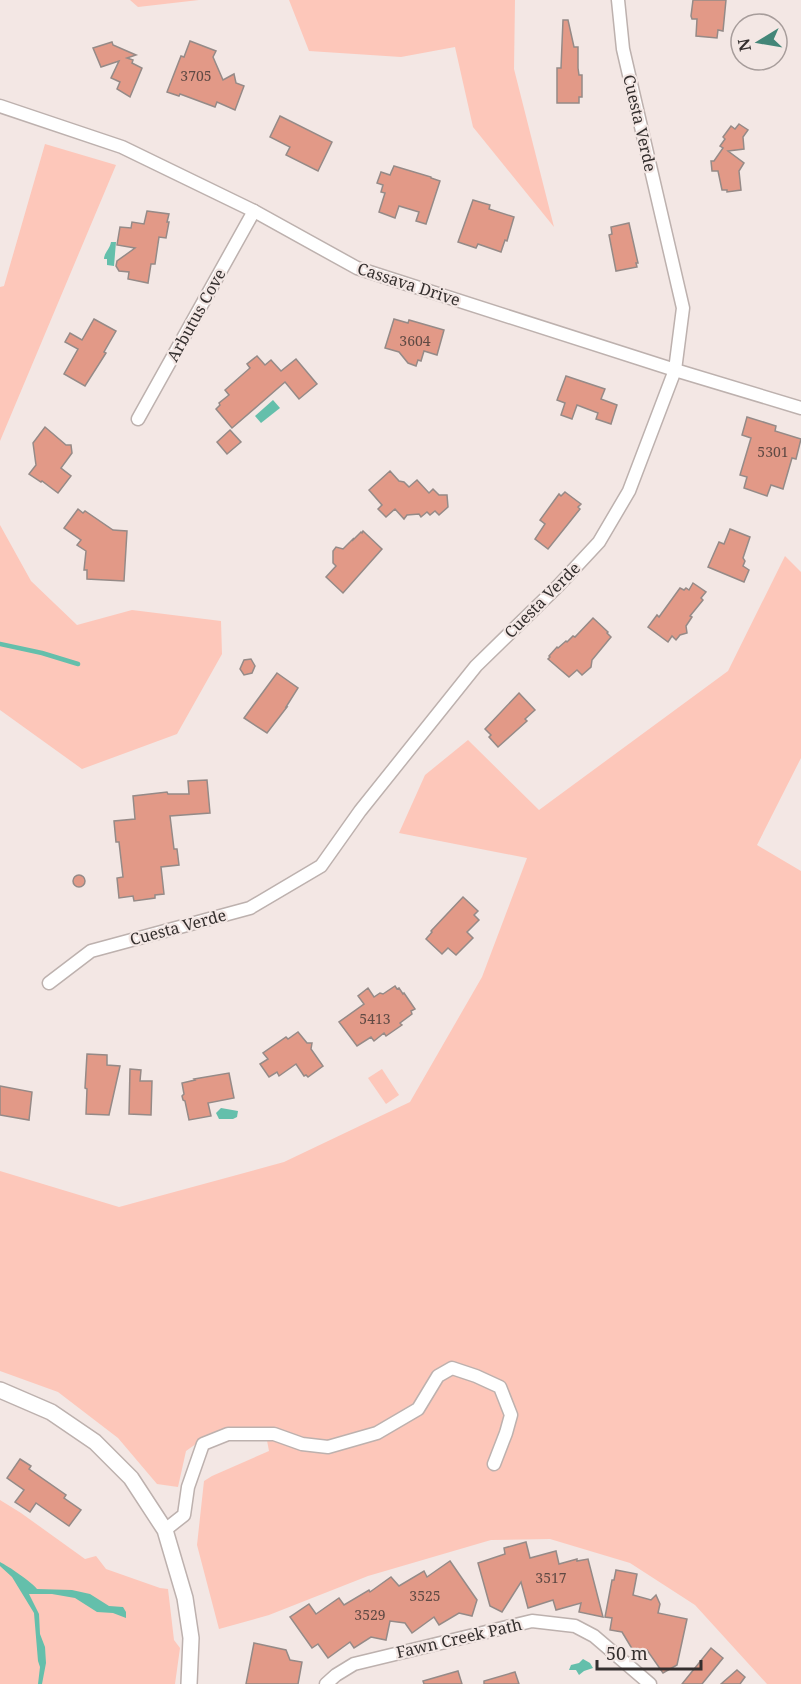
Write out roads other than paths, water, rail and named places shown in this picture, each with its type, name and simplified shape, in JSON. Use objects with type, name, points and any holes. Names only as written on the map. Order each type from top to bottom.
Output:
[{"type":"street","name":"Cuesta Verde","points":[[49,983],[91,951],[250,908],[321,866],[360,811],[476,666],[558,586],[599,542],[629,491],[675,370],[683,308],[623,49],[618,0]]},
{"type":"street","name":"Cassava Drive","points":[[0,106],[122,147],[254,211],[357,268],[801,408]]},
{"type":"street","name":"Arbutus Cove","points":[[138,419],[254,211]]},
{"type":"street","points":[[165,1530],[184,1515],[188,1487],[203,1444],[228,1434],[274,1434],[302,1444],[328,1447],[377,1433],[417,1409],[438,1376],[452,1368],[500,1387],[511,1415],[494,1464]]},
{"type":"street","points":[[0,1390],[51,1412],[95,1442],[131,1478],[165,1530],[185,1598],[191,1638],[189,1684]]},
{"type":"street","name":"Fawn Creek Path","points":[[326,1684],[354,1664],[532,1621],[575,1626],[594,1636],[650,1684]]},
{"type":"waterway","points":[[0,644],[78,664]]}]
